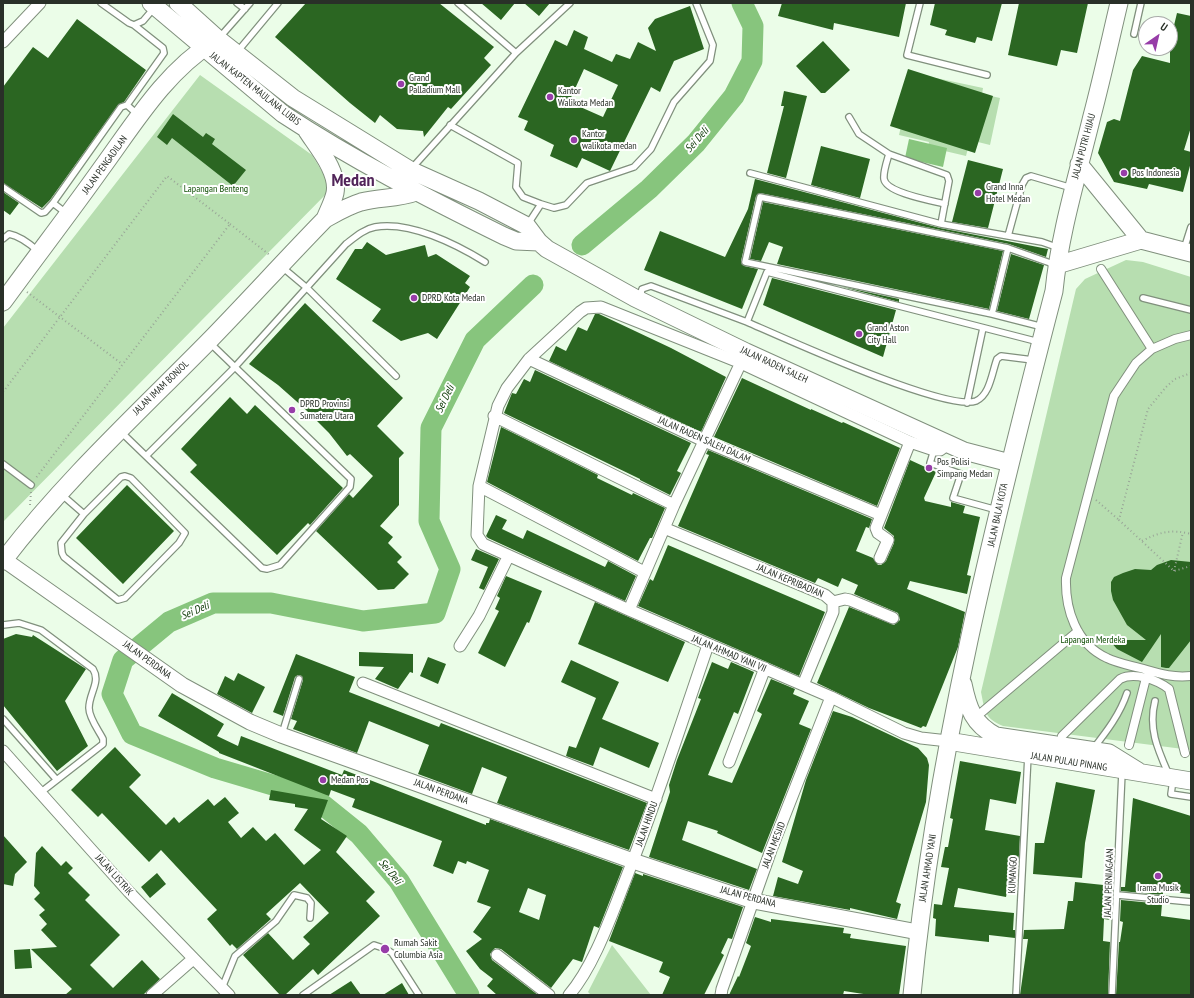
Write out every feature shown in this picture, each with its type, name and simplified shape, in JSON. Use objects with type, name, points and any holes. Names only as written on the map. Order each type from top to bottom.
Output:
[{"type":"main road","name":"JALAN KAPTEN MAULANA LUBIS","points":[[178,3],[218,39],[293,98],[315,113],[410,170],[479,201],[522,233],[543,245]]},
{"type":"main road","name":"JALAN PUTRI HIJAU","points":[[1054,291],[1057,265],[1072,188],[1119,3]]},
{"type":"main road","name":"JALAN KAPTEN MAULANA LUBIS","points":[[153,5],[283,114],[307,129],[416,192],[522,233]]},
{"type":"main road","name":"JALAN PENGADILAN","points":[[3,302],[39,251],[140,116],[185,62],[218,39]]},
{"type":"main road","points":[[307,129],[315,113]]},
{"type":"main road","name":"JALAN IMAM BONJOL","points":[[307,129],[329,166],[336,186],[335,194],[325,220]]},
{"type":"main road","points":[[1079,164],[1141,240]]},
{"type":"main road","name":"JALAN IMAM BONJOL","points":[[3,560],[60,492],[119,429],[208,342],[280,265],[325,220],[346,208],[361,202],[394,198],[416,192]]},
{"type":"main road","points":[[1057,265],[1141,240],[1187,252]]},
{"type":"main road","name":"JALAN RADEN SALEH","points":[[543,245],[743,357],[893,427],[941,447],[1010,463]]},
{"type":"main road","name":"JALAN BALAI KOTA","points":[[948,741],[1010,463],[1038,361],[1054,291]]},
{"type":"main road","name":"JALAN PERDANA","points":[[3,560],[182,685],[250,722],[281,735],[633,861],[753,901],[918,932]]},
{"type":"main road","points":[[962,678],[968,706],[975,720],[988,732],[996,736],[1109,753],[1143,774]]},
{"type":"main road","name":"JALAN PULAU PINANG","points":[[948,741],[1122,771],[1191,781]]},
{"type":"main road","name":"JALAN AHMAD YANI","points":[[912,995],[918,932],[948,741]]},
{"type":"street","points":[[3,42],[37,5]]},
{"type":"street","points":[[1101,269],[1152,349]]},
{"type":"street","points":[[629,610],[674,505],[743,357],[601,307],[593,306],[580,312],[529,359],[507,388],[494,416],[479,486],[644,572]]},
{"type":"street","points":[[1191,335],[1175,338],[1152,349],[1136,363],[1114,396],[1066,578],[1065,594],[1069,613],[1078,631],[1095,651],[1107,658],[1172,677],[1191,676]]},
{"type":"street","name":"JALAN RADEN SALEH DALAM","points":[[529,359],[704,441],[881,515]]},
{"type":"street","points":[[494,416],[674,505]]},
{"type":"street","points":[[893,427],[910,442],[941,447]]},
{"type":"street","points":[[880,558],[888,540],[876,530],[910,442]]},
{"type":"street","name":"JALAN AHMAD YANI VII","points":[[479,486],[478,538],[483,544],[510,558],[831,697],[904,733],[921,738],[948,741]]},
{"type":"street","name":"JALAN KEPRIBADIAN","points":[[664,528],[825,595],[833,602],[833,612],[803,685]]},
{"type":"street","points":[[460,646],[479,616],[510,558]]},
{"type":"street","points":[[833,602],[845,599],[850,600],[893,618]]},
{"type":"street","points":[[982,712],[1078,631]]},
{"type":"street","name":"JALAN HINDU","points":[[569,995],[588,965],[609,923],[656,799],[708,645]]},
{"type":"street","points":[[729,762],[764,668]]},
{"type":"street","points":[[1062,736],[1120,679],[1126,676],[1146,678],[1162,683],[1168,689],[1185,754]]},
{"type":"street","points":[[1129,745],[1146,678]]},
{"type":"street","points":[[362,683],[656,799]]},
{"type":"street","name":"JALAN MESJID","points":[[722,995],[722,989],[753,901],[831,697]]},
{"type":"street","name":"JALAN LISTRIK","points":[[3,751],[193,959],[226,991]]},
{"type":"street","points":[[497,955],[549,995]]},
{"type":"street","points":[[152,995],[193,959]]},
{"type":"lane","points":[[3,187],[41,213],[46,212],[121,107],[127,105],[164,53],[163,48],[134,25],[102,3]]},
{"type":"lane","points":[[236,3],[245,9]]},
{"type":"lane","points":[[218,39],[250,3]]},
{"type":"lane","points":[[236,53],[278,3]]},
{"type":"lane","points":[[458,3],[516,53]]},
{"type":"lane","points":[[410,170],[516,53],[570,3]]},
{"type":"lane","points":[[450,125],[518,163],[516,187],[518,192],[523,197],[554,208],[566,205],[587,183],[634,167],[651,149],[674,102],[710,60],[713,45],[696,3]]},
{"type":"lane","points":[[920,3],[907,55],[987,76]]},
{"type":"lane","points":[[1134,34],[1141,3]]},
{"type":"lane","points":[[134,25],[143,21],[153,5]]},
{"type":"lane","points":[[127,105],[140,116]]},
{"type":"lane","points":[[849,117],[859,134],[888,154],[947,175],[949,181],[941,224]]},
{"type":"lane","points":[[888,154],[884,179],[888,186],[908,194],[945,204]]},
{"type":"lane","points":[[750,173],[941,224],[1042,242],[1060,248]]},
{"type":"lane","points":[[1008,236],[1022,185],[1026,178],[1031,176],[1072,188]]},
{"type":"lane","points":[[1043,335],[992,314],[745,262],[760,197],[1008,248],[1057,265]]},
{"type":"lane","points":[[53,203],[68,214]]},
{"type":"lane","points":[[522,233],[541,204]]},
{"type":"lane","points":[[146,456],[234,368],[346,244],[361,233],[374,227],[394,226],[418,231],[463,248],[485,262]]},
{"type":"lane","points":[[1187,252],[1191,227]]},
{"type":"lane","points":[[3,239],[8,234],[12,235],[27,242],[39,251]]},
{"type":"lane","points":[[992,314],[1008,248]]},
{"type":"lane","points":[[280,265],[307,288],[396,376]]},
{"type":"lane","points":[[747,322],[767,272],[794,280],[900,305],[983,328],[1017,335],[1043,335]]},
{"type":"lane","points":[[637,299],[642,289],[651,286],[747,322],[870,374],[943,400],[967,403],[982,397],[986,391],[997,359],[1001,356],[1012,356],[1038,361]]},
{"type":"lane","points":[[1143,298],[1191,310]]},
{"type":"lane","points":[[967,403],[983,328]]},
{"type":"lane","points":[[119,429],[262,568],[267,570],[280,566],[350,487],[351,479],[208,342]]},
{"type":"lane","points":[[941,447],[930,463],[961,474],[953,498],[999,511]]},
{"type":"lane","points":[[3,464],[31,485]]},
{"type":"lane","points":[[125,476],[131,478],[185,533],[179,543],[125,598],[118,600],[64,557],[62,553],[61,543],[84,514],[121,477],[125,476]]},
{"type":"lane","points":[[60,492],[84,514]]},
{"type":"lane","points":[[3,625],[19,623],[41,630],[93,669],[96,674],[89,709],[103,739],[103,744],[56,779],[40,793]]},
{"type":"lane","points":[[281,735],[299,679]]},
{"type":"lane","points":[[1092,750],[1117,715],[1123,705],[1127,693]]},
{"type":"lane","points":[[1155,701],[1152,715],[1154,737],[1172,779],[1171,794],[1191,797]]},
{"type":"lane","points":[[3,720],[56,779]]},
{"type":"lane","name":"KUMANGO","points":[[1016,995],[1028,755]]},
{"type":"lane","name":"JALAN PERNIAGAAN","points":[[1112,995],[1118,895],[1122,771]]},
{"type":"lane","points":[[226,991],[235,956],[276,921],[294,895],[308,898],[311,903],[310,918]]},
{"type":"lane","points":[[1118,895],[1191,902]]},
{"type":"lane","points":[[303,995],[374,945],[386,949],[392,953],[419,995]]},
{"type":"path","points":[[3,392],[167,176],[260,246],[280,265]]},
{"type":"path","points":[[31,485],[230,224]]},
{"type":"path","points":[[16,284],[122,364]]},
{"type":"path","points":[[1119,520],[1148,408],[1175,379],[1191,373]]},
{"type":"path","points":[[1088,492],[1174,571]]},
{"type":"path","points":[[1142,541],[1156,534],[1173,530],[1191,534]]},
{"type":"path","points":[[1174,571],[1183,532]]},
{"type":"path","points":[[1174,571],[1191,566]]},
{"type":"green space","name":"Lapangan Benteng","points":[[200,75],[312,155],[332,188],[3,522],[3,328]]},
{"type":"green space","points":[[912,77],[935,82],[936,78],[983,88],[982,94],[1000,98],[990,145],[970,140],[966,156],[928,147],[929,142],[899,135]]},
{"type":"green space","name":"Lapangan Merdeka","points":[[1126,260],[1143,262],[1191,277],[1191,750],[1003,726],[992,720],[986,713],[981,692],[1076,289],[1085,279]]},
{"type":"green space","points":[[612,945],[651,995],[591,995],[588,992]]},
{"type":"shaded area","points":[[909,139],[947,148],[943,167],[905,158]]},
{"type":"building","name":"Grand Palladium Mall","points":[[306,3],[439,3],[494,47],[484,58],[491,65],[451,109],[448,107],[424,137],[423,131],[397,129],[380,115],[375,123],[275,37]]},
{"type":"building","points":[[481,3],[515,3],[501,20]]},
{"type":"building","points":[[524,3],[550,3],[539,16]]},
{"type":"building","points":[[782,3],[906,3],[899,37],[834,23],[833,30],[778,16]]},
{"type":"building","points":[[935,3],[1002,3],[992,41],[977,37],[975,43],[945,35],[947,30],[930,25]]},
{"type":"building","points":[[1019,3],[1088,3],[1077,53],[1061,50],[1057,66],[1008,55]]},
{"type":"building","name":"Kantor Walikota Medan","points":[[690,6],[704,49],[674,61],[660,92],[651,87],[610,171],[582,158],[577,168],[550,156],[554,145],[524,130],[528,121],[518,117],[555,40],[567,46],[574,30],[588,37],[584,49],[612,62],[616,54],[630,59],[638,42],[656,51],[648,28],[655,19]],"holes":[[[584,69],[618,85],[603,117],[569,102]]]},
{"type":"building","points":[[1177,13],[1191,16],[1191,127],[1184,150],[1191,152],[1191,162],[1183,192],[1149,184],[1147,189],[1114,182],[1098,153],[1107,122],[1114,119],[1120,121],[1133,70],[1142,56],[1170,63],[1170,56],[1178,56],[1178,16],[1176,16]]},
{"type":"building","points":[[77,19],[146,70],[124,102],[118,105],[50,200],[42,208],[3,183],[3,87],[33,47],[48,58]]},
{"type":"building","points":[[823,41],[850,70],[825,93],[821,93],[796,66]]},
{"type":"building","points":[[908,69],[993,96],[975,153],[890,126]]},
{"type":"building","points":[[784,91],[807,96],[786,178],[767,173],[784,106],[781,106]]},
{"type":"building","points":[[173,114],[203,137],[206,133],[215,139],[212,144],[246,170],[233,186],[172,138],[167,145],[157,137]]},
{"type":"building","points":[[821,146],[870,159],[860,198],[811,185]]},
{"type":"building","name":"Grand Inna Hotel Medan","points":[[968,160],[1003,169],[988,228],[952,222]]},
{"type":"building","points":[[755,179],[940,228],[1048,249],[1046,257],[1009,244],[760,193],[756,196],[741,261],[744,266],[758,269],[742,309],[644,270],[660,231],[725,257],[748,209]]},
{"type":"building","points":[[3,192],[19,203],[10,215],[3,210]]},
{"type":"building","points":[[763,202],[1003,251],[989,309],[777,264],[783,247],[769,242],[761,261],[750,259]]},
{"type":"building","name":"DPRD Kota Medan","points":[[367,242],[386,255],[425,245],[428,257],[436,254],[470,276],[465,283],[470,287],[437,339],[428,333],[401,341],[372,321],[381,309],[336,279],[355,249],[362,249]]},
{"type":"building","points":[[1011,254],[1044,265],[1029,319],[997,311]]},
{"type":"building","name":"Grand Aston City Hall","points":[[772,278],[896,310],[883,357],[763,305]]},
{"type":"building","points":[[839,286],[899,299],[899,302]]},
{"type":"building","points":[[305,303],[403,398],[377,426],[404,453],[399,458],[399,505],[380,526],[393,537],[388,543],[402,557],[397,562],[409,574],[394,589],[378,590],[316,531],[349,494],[353,498],[373,476],[350,454],[347,456],[329,433],[304,408],[278,385],[249,364]]},
{"type":"building","points":[[595,314],[599,314],[671,348],[726,377],[701,432],[549,361],[556,346],[566,351],[578,327],[587,331]]},
{"type":"building","points":[[535,370],[691,443],[677,471],[681,473],[670,495],[504,413],[512,393],[516,394],[524,379],[530,382]]},
{"type":"building","points":[[742,378],[811,410],[842,423],[843,422],[900,448],[877,506],[714,437]]},
{"type":"building","points":[[230,397],[247,414],[255,405],[343,488],[310,525],[308,523],[277,555],[190,472],[197,465],[181,449]]},
{"type":"building","points":[[501,427],[598,475],[597,478],[632,495],[633,493],[665,508],[652,538],[650,538],[638,561],[487,482]]},
{"type":"building","points":[[708,450],[872,519],[869,528],[866,527],[856,551],[873,558],[878,565],[881,565],[886,561],[894,543],[894,536],[884,528],[910,460],[936,472],[924,498],[925,501],[951,507],[951,502],[965,506],[963,513],[980,517],[967,575],[971,576],[967,594],[910,581],[907,589],[965,612],[958,647],[926,727],[923,726],[921,728],[869,708],[817,683],[849,607],[894,625],[900,620],[898,613],[854,594],[858,585],[842,578],[838,587],[818,578],[815,583],[678,526],[709,455],[706,454]]},
{"type":"building","points":[[127,485],[174,531],[123,584],[76,538]]},
{"type":"building","points":[[496,515],[507,520],[502,529],[523,539],[527,530],[605,567],[608,561],[636,576],[625,601],[488,538],[486,536]]},
{"type":"building","points":[[668,545],[825,612],[799,676],[638,606],[650,579],[653,581]]},
{"type":"building","points":[[476,549],[499,559],[484,590],[479,588],[488,567],[471,560]]},
{"type":"building","points":[[1171,560],[1191,562],[1191,640],[1169,668],[1166,668],[1161,667],[1161,634],[1142,662],[1117,649],[1109,640],[1146,640],[1127,625],[1113,600],[1111,582],[1114,577],[1123,573],[1135,569],[1151,570],[1157,565]]},
{"type":"building","points":[[506,576],[542,591],[529,623],[527,622],[505,667],[478,653],[499,611],[495,609],[500,598],[497,596]]},
{"type":"building","points":[[595,602],[685,642],[668,682],[578,644]]},
{"type":"building","points":[[16,634],[32,637],[33,635],[86,669],[65,701],[88,746],[57,771],[3,705],[3,639]]},
{"type":"building","points":[[359,652],[413,654],[413,673],[410,672],[398,689],[375,679],[384,667],[359,666]]},
{"type":"building","points":[[296,654],[355,677],[349,692],[439,727],[441,723],[647,803],[629,850],[497,803],[507,777],[482,767],[472,794],[418,774],[429,745],[369,721],[357,753],[293,729],[297,721],[291,719],[303,680],[302,676],[298,675],[295,677],[283,716],[273,712]]},
{"type":"building","points":[[428,657],[446,664],[438,684],[420,676]]},
{"type":"building","points":[[571,660],[619,682],[602,719],[659,743],[649,768],[600,747],[593,766],[566,756],[569,746],[576,748],[596,698],[561,682]]},
{"type":"building","points":[[712,662],[728,669],[731,662],[754,672],[738,714],[734,712],[708,775],[732,783],[762,714],[757,711],[771,679],[795,689],[793,694],[809,701],[799,724],[811,729],[762,853],[717,833],[718,831],[688,821],[682,840],[757,869],[749,890],[649,857],[670,792],[669,785],[677,760],[701,699],[698,698]]},
{"type":"building","points":[[238,673],[265,687],[252,713],[217,694],[225,676],[234,681]]},
{"type":"building","points":[[172,693],[224,724],[217,736],[238,746],[241,736],[342,775],[344,770],[486,825],[486,823],[489,823],[490,819],[623,867],[599,928],[594,926],[582,962],[573,959],[551,988],[501,949],[495,948],[490,954],[492,960],[538,995],[497,995],[487,986],[493,979],[480,969],[466,951],[482,939],[473,932],[491,907],[477,902],[489,870],[467,861],[466,864],[458,861],[453,874],[433,866],[442,841],[352,807],[355,799],[331,790],[329,796],[219,753],[158,716]],"holes":[[[528,888],[546,895],[539,920],[519,912]]]},
{"type":"building","points":[[833,711],[852,717],[918,748],[927,758],[929,765],[926,802],[896,902],[901,904],[897,919],[850,908],[850,910],[773,896],[778,877],[798,884],[803,871],[782,862],[806,780]]},
{"type":"building","points":[[115,747],[141,775],[129,787],[166,825],[174,817],[179,823],[208,799],[214,806],[225,797],[239,813],[228,822],[241,838],[253,827],[266,841],[275,833],[304,865],[321,850],[294,830],[308,809],[295,807],[295,804],[269,800],[271,790],[328,800],[321,819],[347,836],[336,852],[375,892],[366,901],[380,916],[318,975],[313,969],[285,995],[280,995],[243,955],[268,933],[293,960],[310,944],[303,937],[329,913],[300,883],[266,914],[271,919],[237,949],[232,944],[230,946],[207,919],[217,910],[161,850],[149,862],[102,813],[98,817],[71,790]]},
{"type":"building","points":[[960,761],[1021,772],[1016,804],[990,799],[985,830],[1020,836],[1019,855],[1014,881],[1009,881],[1006,897],[958,888],[954,907],[1014,913],[1013,930],[1015,930],[1015,938],[989,935],[989,942],[935,936],[936,919],[933,918],[934,904],[942,905],[949,868],[941,867],[945,847],[948,847],[953,819],[950,818]]},
{"type":"building","points":[[1056,782],[1095,790],[1085,843],[1082,878],[1033,874],[1035,843],[1044,843]]},
{"type":"building","points":[[1133,798],[1191,816],[1191,894],[1163,891],[1163,895],[1121,891],[1121,887],[1125,887]]},
{"type":"building","points":[[3,835],[27,862],[15,874],[13,886],[3,884]]},
{"type":"building","points":[[42,846],[61,866],[66,861],[73,868],[68,873],[90,895],[85,900],[120,935],[90,965],[113,988],[142,960],[160,979],[143,995],[65,995],[72,989],[31,949],[57,947],[41,930],[47,924],[39,915],[45,910],[34,899],[40,893],[34,886],[36,853]]},
{"type":"building","points":[[157,873],[166,884],[150,898],[141,887]]},
{"type":"building","points":[[635,873],[643,876],[643,874],[743,907],[732,939],[728,938],[721,953],[724,955],[704,995],[662,995],[670,977],[659,972],[663,962],[609,941]]},
{"type":"building","points":[[1075,882],[1113,886],[1111,920],[1104,919],[1103,941],[1110,942],[1108,995],[1020,995],[1028,939],[1023,939],[1024,930],[1064,929],[1068,901],[1073,901]]},
{"type":"building","points":[[1121,900],[1162,904],[1161,916],[1191,920],[1191,995],[1116,995],[1119,942],[1123,922],[1120,921]]},
{"type":"building","points":[[755,917],[771,922],[771,919],[844,928],[843,933],[851,934],[850,938],[906,946],[899,995],[870,995],[844,991],[843,995],[729,995],[738,976],[739,977],[751,946],[746,943]]},
{"type":"building","points":[[30,949],[32,968],[15,969],[14,950]]},
{"type":"building","points":[[351,981],[361,995],[329,995]]},
{"type":"building","name":"Rumah Sakit Columbia Asia","points":[[402,983],[409,995],[383,995]]},
{"type":"waterway","name":"Sei Deli","points":[[582,245],[649,189],[696,143],[734,96],[752,61],[753,26],[742,3]]},
{"type":"waterway","name":"Sei Deli","points":[[469,995],[399,881],[359,834],[313,797],[215,768],[132,734],[112,694],[123,660],[169,622],[213,603],[271,603],[363,621],[435,613],[450,569],[429,521],[431,428],[475,340],[533,285]]},
{"type":"place","name":"Grand Palladium Mall","points":[[401,84]]},
{"type":"place","name":"Kantor Walikota Medan","points":[[550,97]]},
{"type":"place","name":"Kantor walikota medan","points":[[574,140]]},
{"type":"place","name":"Pos Indonesia","points":[[1124,173]]},
{"type":"place","name":"Grand Inna Hotel Medan","points":[[978,193]]},
{"type":"place","name":"DPRD Kota Medan","points":[[414,298]]},
{"type":"place","name":"Grand Aston City Hall","points":[[859,334]]},
{"type":"place","name":"DPRD Provinsi Sumatera Utara","points":[[292,410]]},
{"type":"place","name":"Pos Polisi Simpang Medan","points":[[929,468]]},
{"type":"place","name":"Medan Pos","points":[[323,780]]},
{"type":"place","name":"Irama Musik Studio","points":[[1158,876]]},
{"type":"place","name":"Rumah Sakit Columbia Asia","points":[[385,949]]},
{"type":"district","name":"Medan","points":[[353,181]]}]
